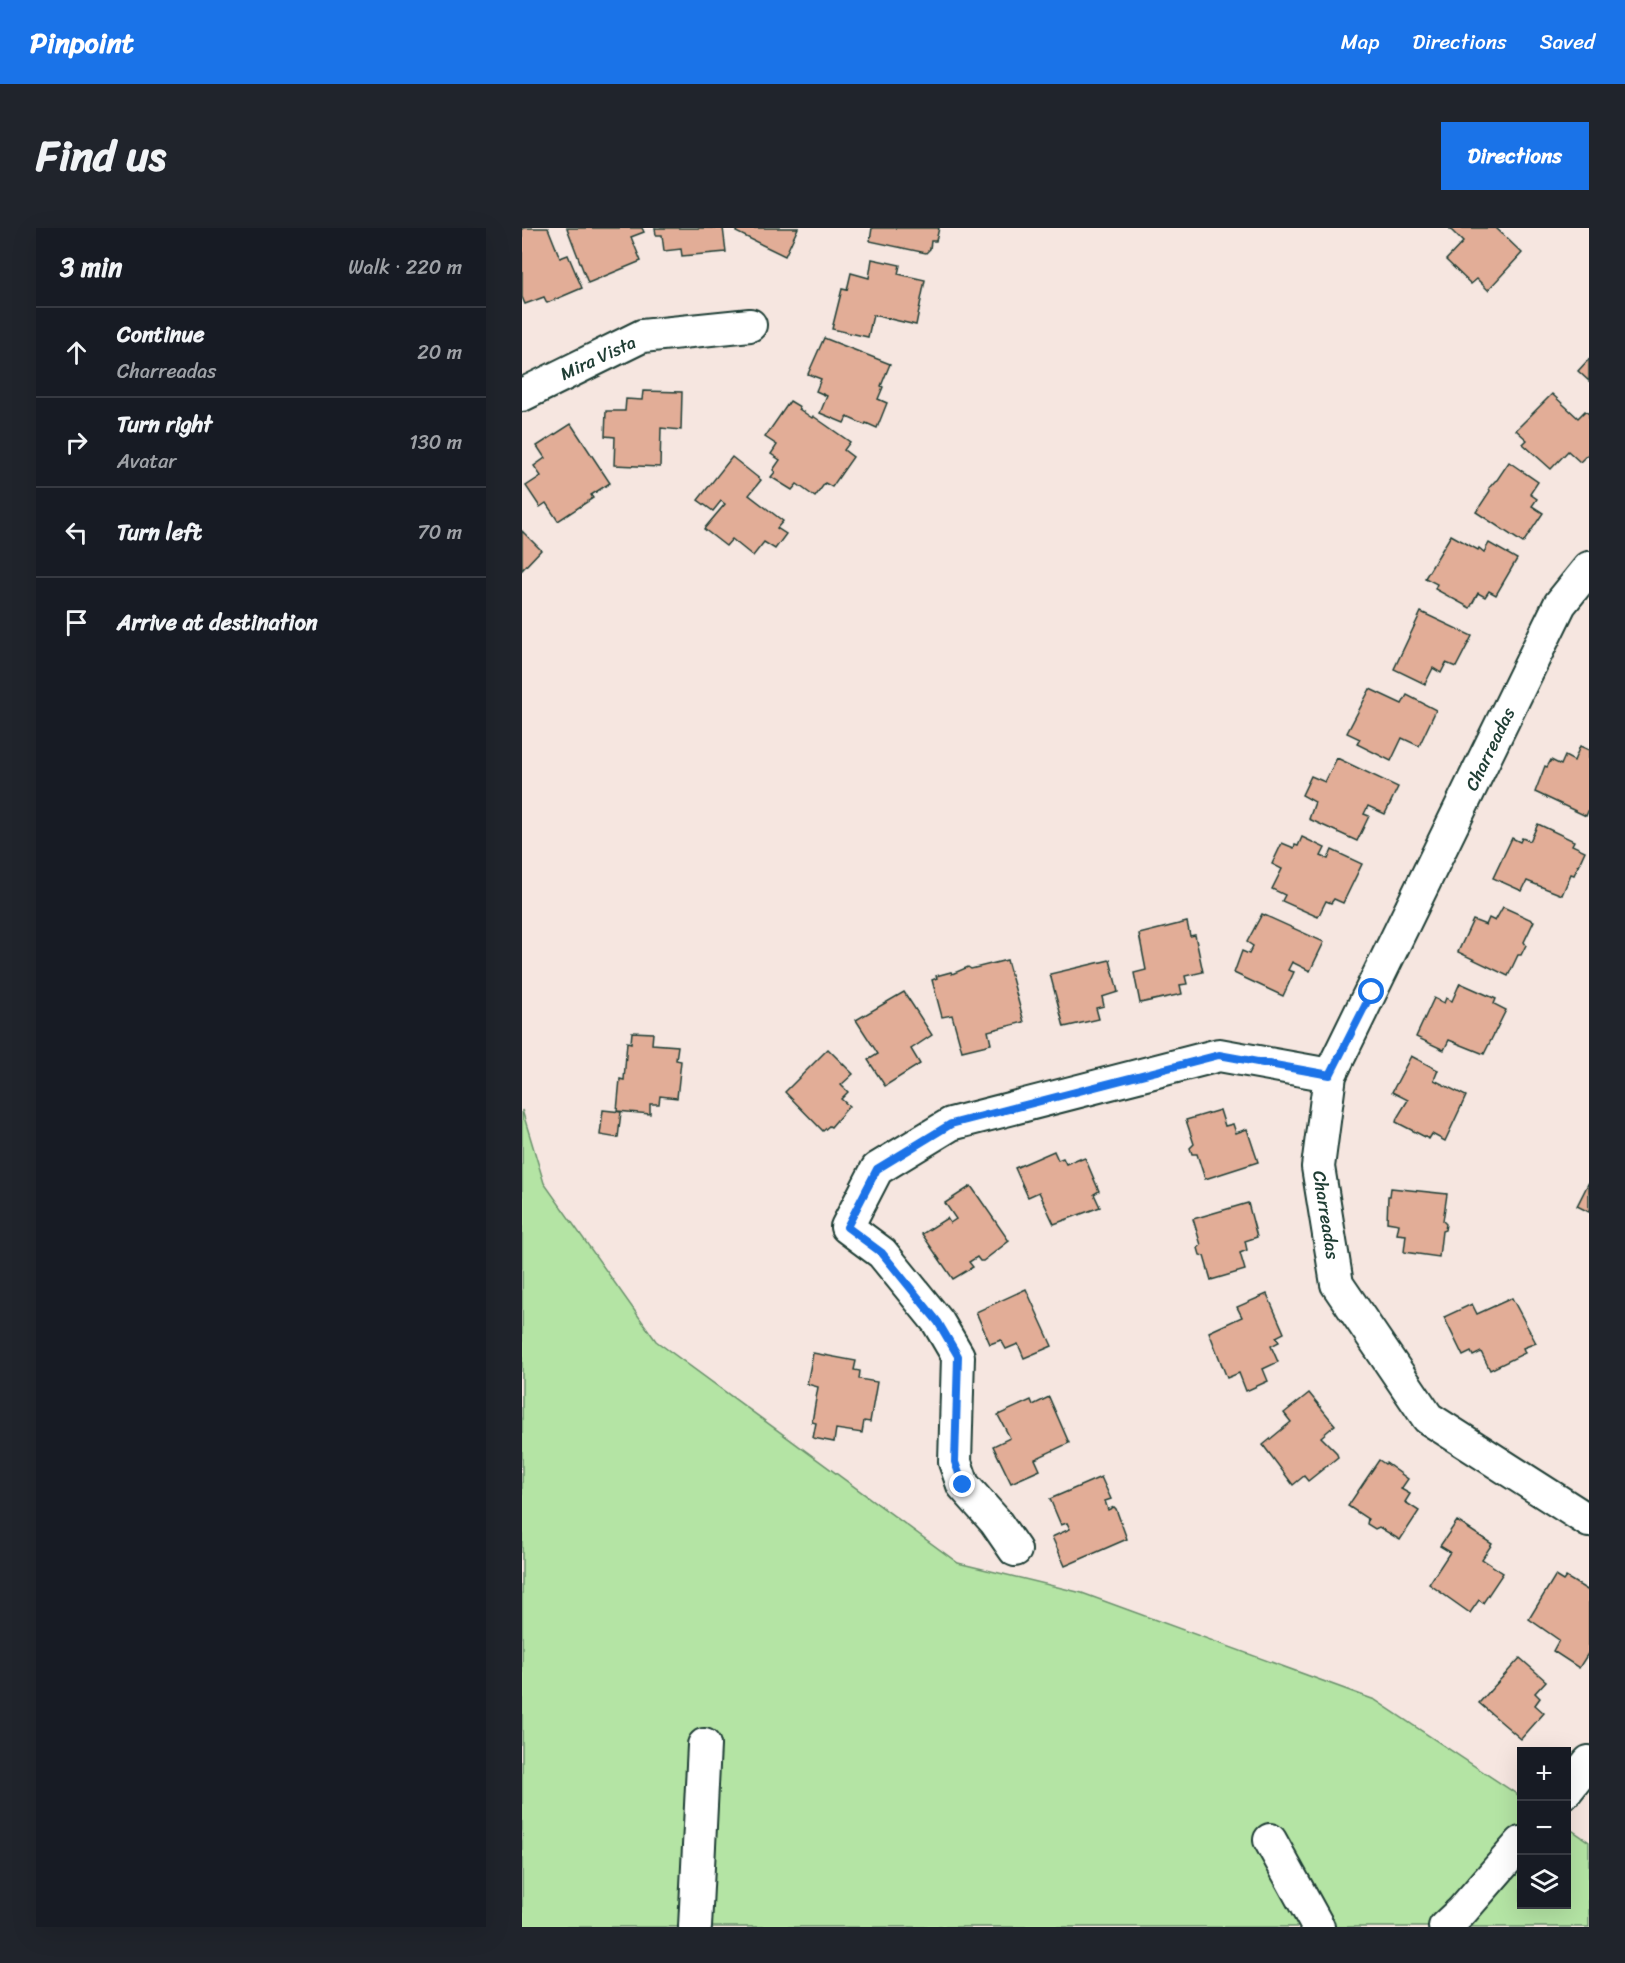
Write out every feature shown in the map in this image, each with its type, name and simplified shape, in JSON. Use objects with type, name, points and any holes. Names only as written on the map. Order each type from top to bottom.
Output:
[{"type":"street","name":"Mira Vista","points":[[522,395],[642,336],[750,325]]},
{"type":"street","name":"Charreadas","points":[[1589,568],[1560,604],[1330,1075],[1318,1167],[1337,1284],[1428,1419],[1589,1521]]},
{"type":"street","points":[[1015,1550],[995,1521],[963,1485],[955,1462],[958,1356],[938,1322],[882,1253],[847,1227],[877,1169],[951,1124],[1219,1055],[1330,1075]]},
{"type":"street","points":[[695,1927],[704,1745]]},
{"type":"street","points":[[1571,1785],[1589,1762]]},
{"type":"street","points":[[1270,1840],[1318,1927]]},
{"type":"street","points":[[1458,1922],[1517,1848]]},
{"type":"green space","points":[[522,1110],[544,1183],[656,1341],[958,1563],[1082,1593],[1375,1700],[1517,1794],[1517,1909],[1571,1909],[1571,1830],[1589,1842],[1589,1927],[522,1927]]},
{"type":"building","points":[[522,228],[548,228],[560,258],[568,255],[582,288],[547,303],[544,297],[525,304],[522,297]]},
{"type":"building","points":[[567,228],[642,228],[644,232],[631,237],[641,261],[588,283]]},
{"type":"building","points":[[655,228],[723,228],[726,252],[682,256],[681,249],[664,251],[662,235],[656,235]]},
{"type":"building","points":[[738,228],[798,228],[785,256],[736,232]]},
{"type":"building","points":[[872,228],[939,228],[936,241],[931,241],[930,249],[926,253],[870,241]]},
{"type":"building","points":[[1496,228],[1522,253],[1488,290],[1477,279],[1471,284],[1446,260],[1463,242],[1450,229]]},
{"type":"building","points":[[872,259],[900,265],[898,274],[925,280],[916,325],[873,315],[868,337],[832,329],[842,289],[847,290],[851,273],[869,278]]},
{"type":"building","points":[[824,338],[890,364],[878,399],[887,403],[877,428],[847,417],[844,423],[820,413],[827,396],[816,391],[821,379],[808,374]]},
{"type":"building","points":[[1589,359],[1589,381],[1578,371]]},
{"type":"building","points":[[643,391],[682,392],[681,430],[661,428],[660,467],[614,465],[615,437],[605,436],[606,411],[625,411],[626,399],[642,400]]},
{"type":"building","points":[[1552,394],[1578,418],[1585,411],[1589,414],[1589,453],[1580,462],[1568,451],[1551,469],[1523,444],[1527,440],[1516,430]]},
{"type":"building","points":[[790,401],[850,442],[844,450],[853,457],[832,487],[825,483],[815,497],[797,484],[792,490],[771,477],[780,460],[771,454],[777,445],[765,437]]},
{"type":"building","points":[[571,424],[610,483],[591,495],[593,498],[558,521],[546,503],[540,507],[526,486],[541,476],[534,466],[545,458],[537,446]]},
{"type":"building","points":[[732,457],[761,480],[749,495],[783,521],[777,528],[786,534],[775,549],[764,542],[753,556],[732,539],[726,546],[704,529],[725,504],[721,501],[713,511],[698,500]]},
{"type":"building","points":[[1509,462],[1538,482],[1530,494],[1537,499],[1532,506],[1543,513],[1523,543],[1476,512],[1490,491],[1489,488]]},
{"type":"building","points":[[522,531],[541,550],[522,570]]},
{"type":"building","points":[[1451,535],[1484,552],[1489,543],[1517,559],[1496,595],[1489,591],[1485,597],[1478,593],[1470,608],[1435,589],[1437,584],[1425,578]]},
{"type":"building","points":[[1421,612],[1472,636],[1456,667],[1446,663],[1441,673],[1433,668],[1425,684],[1394,669]]},
{"type":"building","points":[[1370,689],[1402,704],[1407,695],[1436,710],[1419,746],[1402,738],[1391,761],[1357,744],[1360,739],[1347,733]]},
{"type":"building","points":[[1580,746],[1589,750],[1589,809],[1586,816],[1535,792],[1545,766],[1547,767],[1551,760],[1561,765],[1565,756],[1574,761]]},
{"type":"building","points":[[1337,758],[1398,787],[1385,814],[1368,806],[1364,814],[1369,816],[1357,841],[1309,819],[1315,802],[1302,795],[1311,776],[1325,782]]},
{"type":"building","points":[[1538,824],[1574,841],[1572,845],[1585,851],[1562,895],[1527,881],[1522,891],[1493,878],[1512,838],[1520,842],[1522,838],[1530,841]]},
{"type":"building","points":[[1302,837],[1325,848],[1321,856],[1328,859],[1332,850],[1362,864],[1343,903],[1334,899],[1331,903],[1326,901],[1318,917],[1282,901],[1285,895],[1272,889],[1282,869],[1272,864],[1282,843],[1294,848],[1295,845],[1298,846]]},
{"type":"building","points":[[1503,907],[1534,921],[1524,942],[1526,945],[1521,955],[1518,955],[1508,976],[1458,952],[1473,920],[1486,925],[1489,918],[1495,921]]},
{"type":"building","points":[[1262,914],[1324,942],[1310,971],[1292,962],[1288,970],[1294,972],[1283,996],[1234,973],[1242,951],[1249,954],[1253,946],[1247,942]]},
{"type":"building","points":[[1187,922],[1190,936],[1195,935],[1203,972],[1185,976],[1187,984],[1180,985],[1182,994],[1140,1003],[1134,973],[1146,970],[1139,934]]},
{"type":"building","points":[[1007,960],[1024,1022],[988,1031],[991,1044],[962,1051],[952,1015],[942,1017],[932,980],[937,978],[936,976],[951,972],[952,974],[968,967],[971,969]]},
{"type":"building","points":[[1110,960],[1118,992],[1102,997],[1104,1006],[1096,1008],[1099,1019],[1064,1027],[1050,974]]},
{"type":"building","points":[[1460,983],[1496,999],[1494,1004],[1506,1010],[1484,1054],[1449,1040],[1444,1050],[1416,1037],[1434,998],[1444,1003],[1446,998],[1452,1001]]},
{"type":"building","points":[[904,992],[932,1035],[911,1049],[920,1064],[885,1086],[868,1060],[878,1054],[856,1020]]},
{"type":"building","points":[[632,1032],[653,1033],[652,1044],[678,1046],[676,1060],[681,1061],[677,1098],[660,1096],[659,1104],[650,1104],[650,1114],[617,1111],[620,1079],[624,1080],[627,1042],[631,1043]]},
{"type":"building","points":[[828,1049],[853,1074],[841,1085],[848,1092],[841,1099],[849,1106],[831,1127],[823,1131],[785,1092]]},
{"type":"building","points":[[1411,1056],[1438,1070],[1434,1080],[1466,1096],[1445,1141],[1432,1134],[1429,1139],[1396,1122],[1408,1100],[1392,1092]]},
{"type":"building","points":[[603,1110],[621,1112],[618,1138],[600,1135]]},
{"type":"building","points":[[1220,1110],[1225,1126],[1233,1124],[1236,1133],[1247,1129],[1258,1162],[1205,1179],[1197,1154],[1192,1154],[1190,1148],[1194,1144],[1186,1120]]},
{"type":"building","points":[[1054,1151],[1058,1160],[1063,1158],[1066,1164],[1085,1158],[1099,1191],[1094,1194],[1100,1207],[1054,1224],[1039,1192],[1028,1197],[1015,1168]]},
{"type":"building","points":[[1589,1182],[1589,1212],[1577,1206]]},
{"type":"building","points":[[971,1186],[1009,1241],[983,1261],[977,1257],[969,1262],[973,1267],[953,1279],[922,1234],[947,1218],[950,1223],[956,1219],[945,1203]]},
{"type":"building","points":[[1391,1188],[1447,1194],[1443,1221],[1446,1224],[1445,1230],[1442,1231],[1439,1257],[1404,1252],[1406,1235],[1397,1234],[1399,1224],[1387,1222],[1388,1196],[1390,1196]]},
{"type":"building","points":[[1248,1203],[1257,1237],[1245,1241],[1247,1250],[1240,1253],[1245,1270],[1211,1280],[1204,1256],[1200,1255],[1198,1248],[1201,1245],[1193,1219]]},
{"type":"building","points":[[1026,1289],[1052,1346],[1024,1358],[1018,1344],[1006,1349],[1001,1340],[990,1344],[976,1312]]},
{"type":"building","points":[[1267,1294],[1284,1333],[1276,1337],[1279,1342],[1271,1346],[1278,1362],[1263,1369],[1268,1381],[1246,1391],[1239,1373],[1227,1378],[1209,1332],[1242,1317],[1237,1307]]},
{"type":"building","points":[[1512,1298],[1536,1343],[1523,1348],[1525,1353],[1490,1370],[1481,1352],[1473,1356],[1471,1352],[1463,1356],[1444,1317],[1472,1304],[1477,1314]]},
{"type":"building","points":[[813,1353],[856,1361],[854,1370],[860,1371],[859,1379],[877,1382],[870,1422],[864,1421],[862,1433],[836,1429],[834,1442],[813,1438],[816,1423],[812,1422],[818,1387],[807,1384]]},
{"type":"building","points":[[1309,1393],[1335,1425],[1321,1437],[1338,1457],[1308,1481],[1304,1476],[1293,1485],[1263,1445],[1291,1422],[1284,1413]]},
{"type":"building","points":[[1049,1397],[1069,1443],[1035,1459],[1040,1470],[1011,1483],[993,1446],[1010,1438],[998,1415],[1031,1400],[1033,1405]]},
{"type":"building","points":[[1379,1460],[1408,1479],[1401,1489],[1410,1494],[1405,1502],[1419,1511],[1400,1540],[1379,1527],[1375,1529],[1367,1524],[1368,1519],[1348,1506]]},
{"type":"building","points":[[1101,1477],[1111,1499],[1105,1501],[1108,1510],[1114,1507],[1116,1509],[1127,1539],[1065,1566],[1052,1537],[1070,1529],[1067,1523],[1061,1525],[1050,1499]]},
{"type":"building","points":[[1457,1521],[1492,1544],[1482,1559],[1503,1573],[1483,1603],[1479,1600],[1470,1613],[1429,1584],[1450,1552],[1440,1546]]},
{"type":"building","points":[[1555,1576],[1563,1581],[1566,1577],[1589,1591],[1589,1652],[1579,1668],[1553,1651],[1559,1640],[1529,1619]]},
{"type":"building","points":[[1520,1658],[1546,1681],[1535,1693],[1540,1698],[1535,1705],[1544,1713],[1521,1739],[1479,1703]]},
{"type":"route","points":[[963,1485],[955,1462],[958,1356],[938,1322],[882,1253],[847,1227],[877,1169],[951,1124],[1219,1055],[1330,1075],[1372,992]]}]
